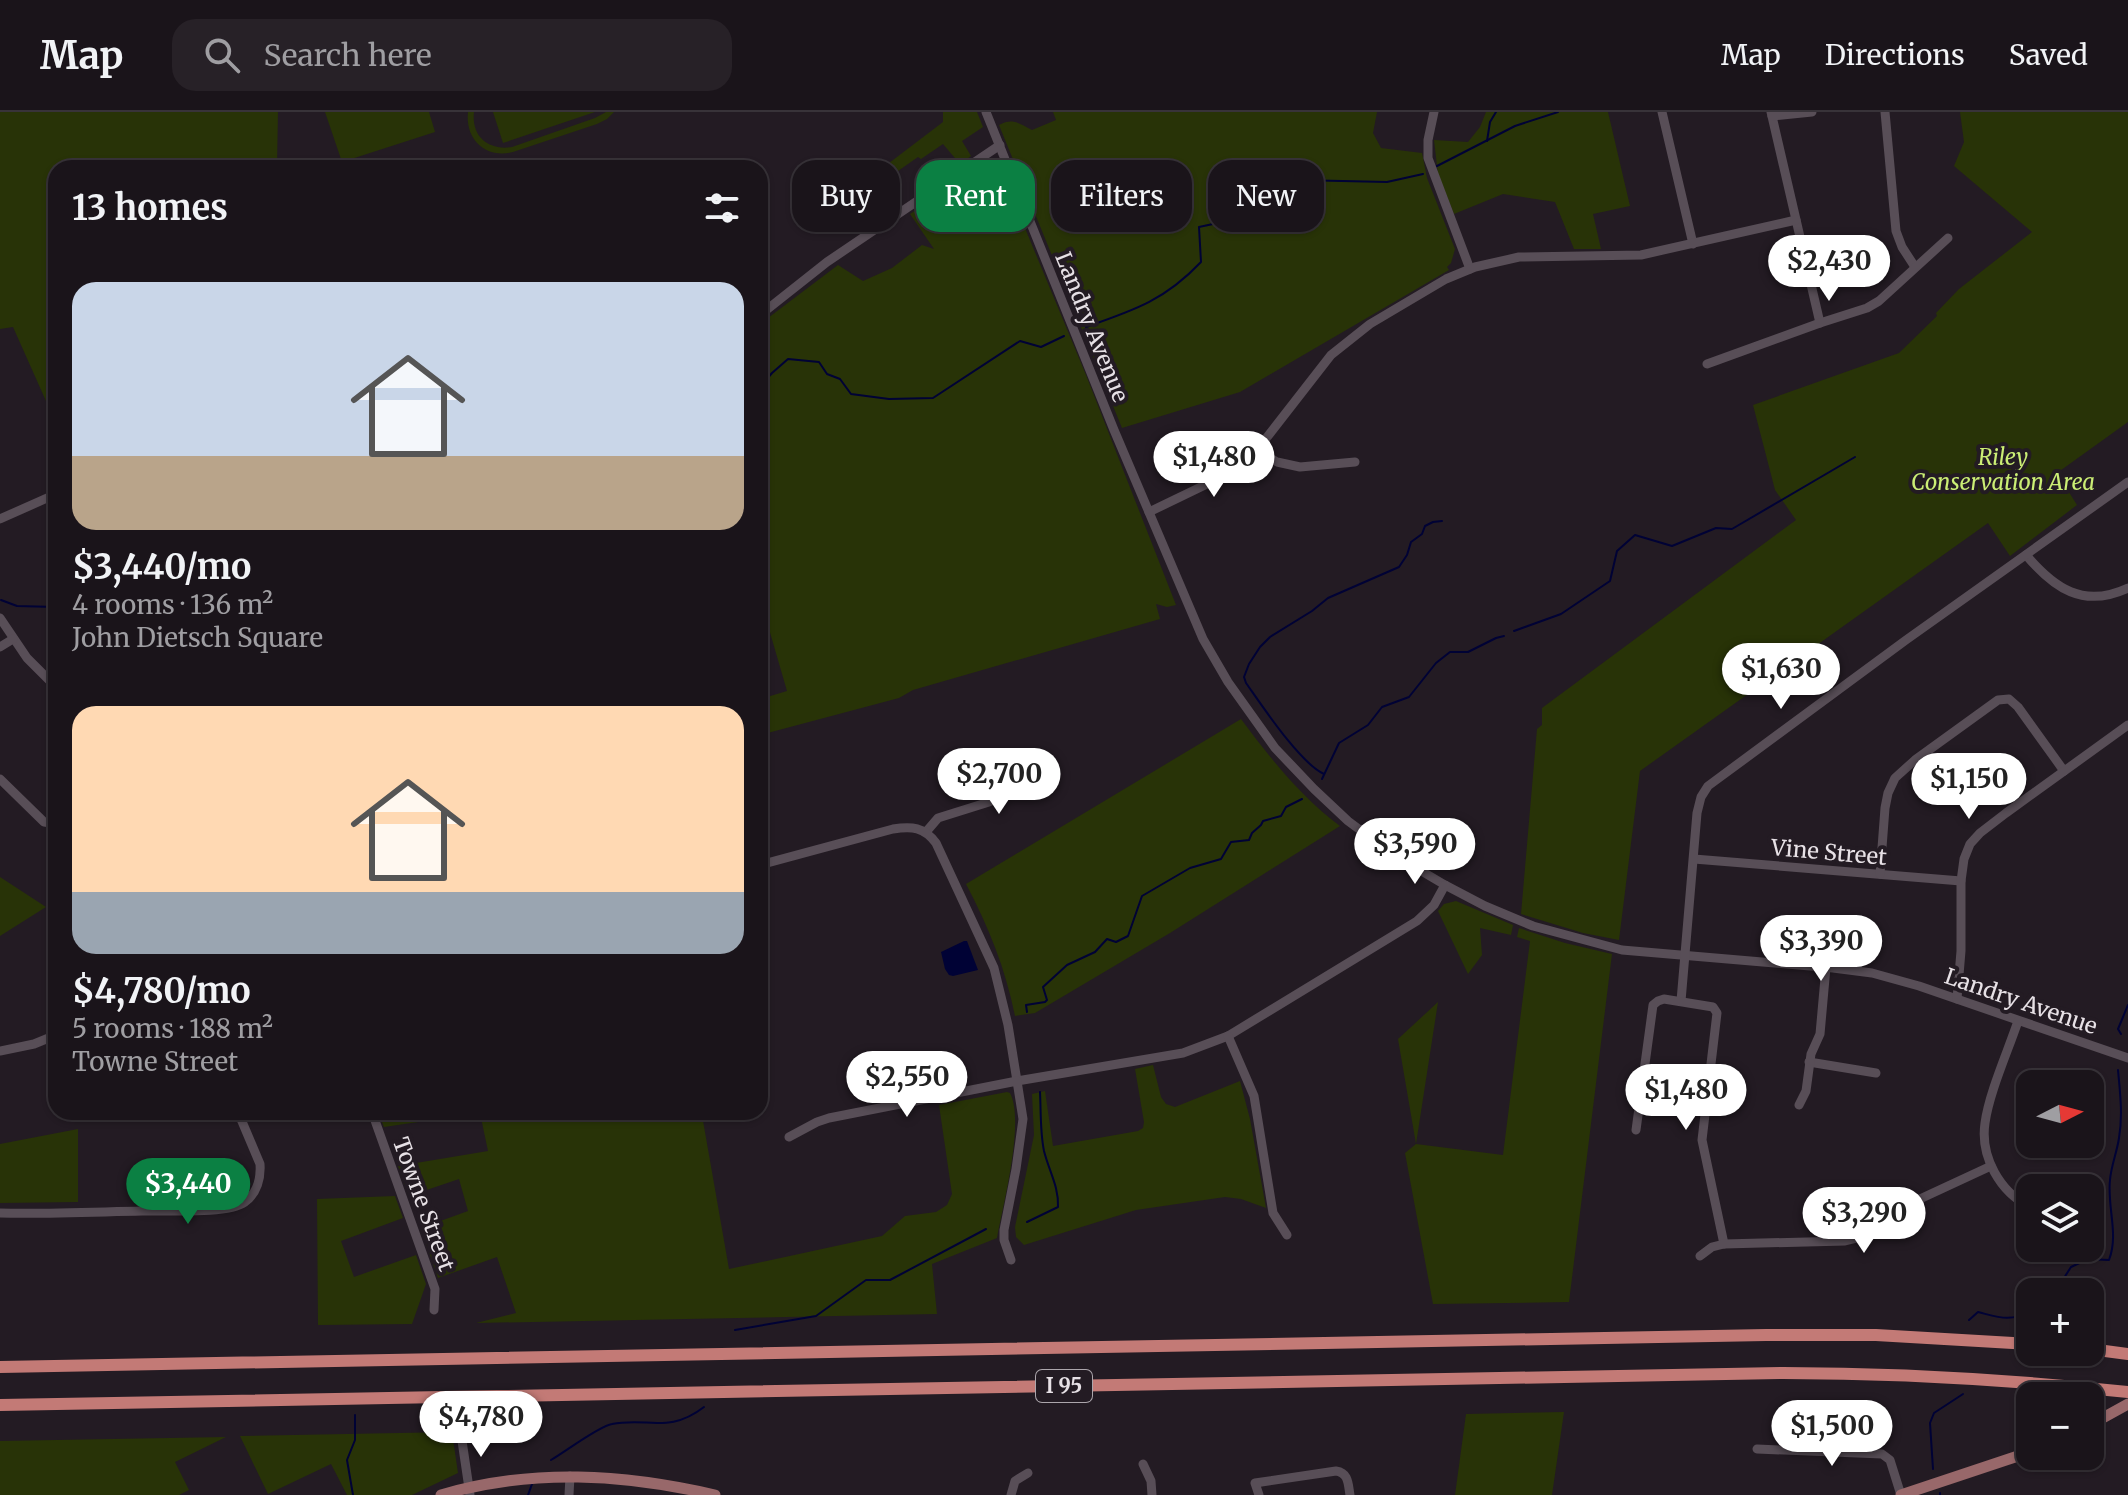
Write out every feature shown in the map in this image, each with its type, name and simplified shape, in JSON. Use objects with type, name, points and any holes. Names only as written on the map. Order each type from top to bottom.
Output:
[{"type":"highway","name":"I 95","points":[[0,1367],[1777,1335],[1876,1335],[2016,1343]]},
{"type":"highway","points":[[2104,1351],[2128,1354]]},
{"type":"highway","name":"I 95","points":[[0,1405],[1783,1373],[1936,1376],[2128,1392]]},
{"type":"main road","points":[[2104,1417],[2128,1404]]},
{"type":"main road","points":[[1901,1495],[2016,1457]]},
{"type":"main road","points":[[441,1495],[514,1479],[570,1476],[641,1481],[715,1495]]},
{"type":"street","name":"Landry Avenue","points":[[986,112],[1149,512],[1211,653],[1242,704],[1275,748],[1355,827],[1445,885],[1485,906],[1546,930],[1622,950],[1872,973],[2128,1058]]},
{"type":"street","points":[[1434,112],[1428,158],[1470,269]]},
{"type":"street","points":[[1662,112],[1693,244]]},
{"type":"street","points":[[1812,112],[1771,114],[1820,323]]},
{"type":"street","points":[[1885,112],[1896,231],[1915,267]]},
{"type":"street","points":[[768,309],[827,262],[1000,145]]},
{"type":"street","points":[[1149,512],[1207,484],[1257,450],[1331,355],[1370,324],[1446,279],[1470,269],[1519,257],[1641,255],[1796,220]]},
{"type":"street","points":[[1707,364],[1867,308],[1879,301],[1948,238]]},
{"type":"street","points":[[1257,450],[1277,462],[1300,467],[1355,462]]},
{"type":"street","points":[[1681,1001],[1697,813],[1708,786],[2128,482]]},
{"type":"street","points":[[0,519],[48,498]]},
{"type":"street","points":[[2026,555],[2048,580],[2065,591],[2109,594],[2128,588]]},
{"type":"street","points":[[0,618],[27,658],[48,679]]},
{"type":"street","points":[[0,647],[13,639]]},
{"type":"street","points":[[1880,874],[1885,808],[1895,778],[1998,700],[2009,699],[2018,707],[2064,771]]},
{"type":"street","points":[[1957,999],[1961,881],[1970,844],[1980,833],[2128,725]]},
{"type":"street","points":[[926,832],[938,818],[989,802],[1023,786],[1035,767]]},
{"type":"street","points":[[1,781],[44,822],[48,822]]},
{"type":"street","points":[[768,863],[893,829],[913,827],[926,832],[936,843],[1000,986],[1023,1119],[1004,1230],[1011,1260]]},
{"type":"street","name":"Vine Street","points":[[1694,859],[1961,881]]},
{"type":"street","points":[[789,1137],[829,1118],[1017,1081],[1183,1053],[1228,1036],[1417,921],[1434,905],[1445,885]]},
{"type":"street","points":[[1799,1105],[1806,1091],[1809,1062],[1820,1034],[1826,967]]},
{"type":"street","points":[[1636,1130],[1651,1010],[1656,1002],[1664,999],[1710,1005],[1717,1013],[1702,1140],[1724,1244]]},
{"type":"street","points":[[2016,1197],[1991,1166],[1985,1138],[1986,1116],[2018,1021]]},
{"type":"street","points":[[1228,1036],[1254,1096],[1273,1213],[1287,1235]]},
{"type":"street","points":[[0,1051],[48,1038]]},
{"type":"street","points":[[1809,1062],[1876,1073]]},
{"type":"street","points":[[0,1213],[236,1207],[254,1192],[260,1180],[260,1164],[241,1120]]},
{"type":"street","name":"Towne Street","points":[[375,1120],[435,1289],[434,1310]]},
{"type":"street","points":[[1700,1256],[1712,1247],[1724,1244],[1864,1238],[1885,1229],[1922,1198],[1991,1166]]},
{"type":"street","points":[[461,1434],[469,1491]]},
{"type":"street","points":[[1757,1449],[1882,1454],[1890,1460],[1901,1495]]},
{"type":"street","points":[[1143,1464],[1151,1481],[1152,1495]]},
{"type":"street","points":[[1259,1495],[1255,1483],[1336,1471],[1346,1476],[1350,1495]]},
{"type":"street","points":[[1011,1495],[1015,1481],[1028,1473]]},
{"type":"street","points":[[569,1495],[570,1476]]},
{"type":"green space","points":[[0,112],[278,112],[277,160],[48,160],[48,406],[13,327],[0,329]]},
{"type":"green space","points":[[325,112],[429,112],[435,132],[341,160]]},
{"type":"green space","points":[[468,112],[474,112],[478,135],[489,144],[503,148],[606,112],[614,112],[597,124],[513,152],[494,153],[474,139]]},
{"type":"green space","points":[[493,112],[595,112],[503,143]]},
{"type":"green space","points":[[943,112],[977,112],[983,127],[962,141],[971,156],[957,160],[943,144],[900,170],[900,160],[893,160],[943,122]]},
{"type":"green space","points":[[1053,112],[1377,112],[1373,133],[1381,148],[1422,153],[1427,178],[1455,249],[1447,267],[1449,270],[1240,392],[1122,428],[1035,214],[1035,160],[1013,160],[999,125],[1012,121],[1032,130],[1056,120]]},
{"type":"green space","points":[[1486,112],[1608,112],[1630,206],[1593,214],[1601,249],[1574,249],[1555,202],[1503,194],[1454,214],[1438,174],[1434,140],[1468,142],[1480,127]]},
{"type":"green space","name":"Riley Conservation Area","points":[[1960,112],[2128,112],[2128,422],[2057,473],[2077,505],[2010,556],[1988,523],[1640,771],[1619,940],[1583,933],[1521,914],[1537,729],[1542,725],[1542,708],[1796,520],[1775,490],[1753,405],[1899,353],[1937,316],[1936,313],[1959,289],[2032,232],[1954,166],[1964,142]]},
{"type":"green space","points":[[922,232],[1027,232],[1176,605],[1167,607],[1156,604],[1160,619],[913,690],[899,698],[768,733],[768,697],[787,691],[768,626],[768,318],[838,265],[863,281],[892,268],[922,245],[934,249]]},
{"type":"green space","points":[[1241,719],[1287,776],[1312,803],[1340,826],[1035,1013],[1015,1016],[995,948],[966,884]]},
{"type":"green space","points":[[0,877],[46,907],[0,936]]},
{"type":"green space","points":[[1456,901],[1513,925],[1511,935],[1480,928],[1482,955],[1468,974],[1438,911],[1444,904]]},
{"type":"green space","points":[[1519,928],[1612,954],[1569,1302],[1433,1304],[1405,1153],[1416,1144],[1503,1155],[1530,941],[1517,937]]},
{"type":"green space","points":[[1438,1002],[1416,1144],[1398,1039]]},
{"type":"green space","points":[[1153,1065],[1161,1097],[1166,1104],[1175,1107],[1240,1081],[1266,1208],[1225,1197],[1136,1210],[1024,1245],[1016,1237],[1015,1227],[1034,1135],[1032,1094],[1045,1091],[1053,1146],[1138,1131],[1143,1128],[1144,1122],[1135,1069]]},
{"type":"green space","points":[[1007,1092],[1014,1106],[1015,1123],[1008,1185],[997,1238],[932,1264],[937,1314],[476,1323],[516,1313],[497,1257],[438,1278],[421,1228],[468,1211],[459,1179],[409,1196],[398,1166],[488,1151],[481,1120],[703,1120],[729,1269],[882,1236],[905,1216],[936,1212],[947,1205],[952,1194],[939,1105]]},
{"type":"green space","points":[[381,1120],[432,1120],[384,1127]]},
{"type":"green space","points":[[78,1129],[78,1202],[0,1203],[0,1144]]},
{"type":"green space","points":[[395,1196],[403,1218],[341,1241],[354,1277],[416,1255],[426,1284],[412,1324],[318,1325],[317,1199]]},
{"type":"green space","points":[[1564,1412],[1552,1495],[1455,1495],[1466,1414]]},
{"type":"green space","points":[[452,1432],[458,1473],[412,1495],[347,1495],[331,1464],[268,1494],[240,1436]]},
{"type":"green space","points":[[226,1437],[175,1462],[189,1490],[179,1495],[0,1495],[0,1441]]},
{"type":"shaded area","points":[[967,941],[978,970],[949,975],[941,952]]},
{"type":"waterway","points":[[1487,141],[1490,122],[1496,112]]},
{"type":"waterway","points":[[1437,166],[1515,126],[1558,112]]},
{"type":"waterway","points":[[1086,327],[1162,295],[1188,275],[1201,262],[1199,227],[1255,215],[1270,194],[1297,180],[1387,182],[1423,174]]},
{"type":"waterway","points":[[768,378],[788,359],[819,362],[827,374],[840,379],[851,394],[889,399],[933,398],[1020,341],[1041,347],[1064,336]]},
{"type":"waterway","points":[[1514,631],[1561,614],[1610,581],[1617,551],[1635,535],[1672,546],[1716,528],[1732,529],[1855,457]]},
{"type":"waterway","points":[[1324,774],[1293,747],[1246,683],[1244,677],[1249,664],[1270,637],[1328,598],[1399,567],[1411,542],[1422,534],[1425,526],[1442,521]]},
{"type":"waterway","points":[[1,600],[17,606],[48,607]]},
{"type":"waterway","points":[[1322,779],[1339,743],[1368,725],[1382,707],[1409,697],[1436,663],[1450,652],[1468,652],[1504,636]]},
{"type":"waterway","points":[[1027,1012],[1026,1005],[1047,1000],[1043,987],[1067,965],[1095,952],[1107,939],[1116,942],[1128,936],[1142,896],[1190,868],[1221,859],[1231,842],[1249,840],[1263,821],[1281,816],[1286,807],[1302,799]]},
{"type":"waterway","points":[[2121,1034],[2118,1029],[2128,1005]]},
{"type":"waterway","points":[[2064,1278],[2071,1267],[2088,1259],[2109,1260],[2112,1250],[2110,1180],[2121,1121],[2118,1070]]},
{"type":"waterway","points":[[1027,1222],[1058,1207],[1043,1144],[1040,1092]]},
{"type":"waterway","points":[[735,1330],[816,1316],[866,1280],[890,1280],[986,1229]]},
{"type":"waterway","points":[[1969,1320],[1978,1312],[1998,1317],[2016,1316]]},
{"type":"waterway","points":[[1933,1469],[1930,1423],[1934,1413],[1963,1394]]},
{"type":"waterway","points":[[551,1460],[606,1426],[625,1422],[680,1420],[704,1407]]},
{"type":"waterway","points":[[353,1495],[347,1460],[355,1440],[355,1415]]},
{"type":"waterway","points":[[528,1495],[532,1484]]}]
